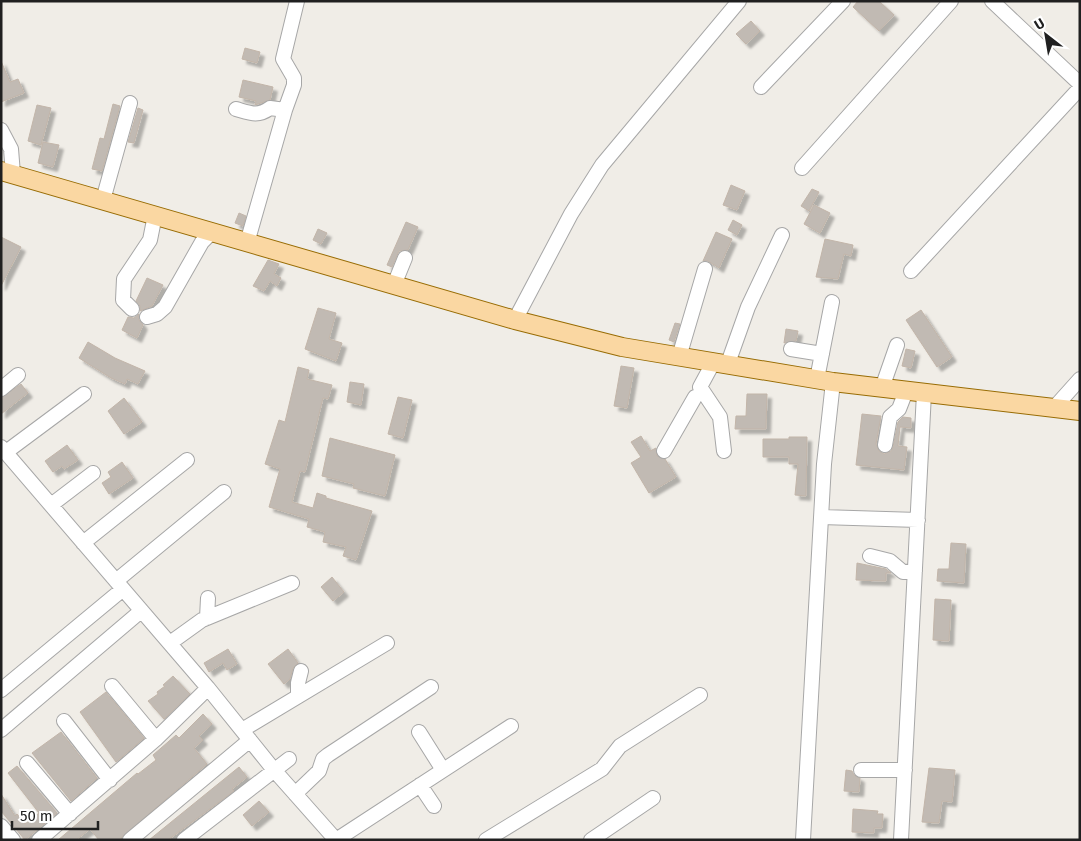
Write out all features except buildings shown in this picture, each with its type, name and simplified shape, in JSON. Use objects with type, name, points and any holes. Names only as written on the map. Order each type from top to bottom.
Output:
[{"type":"main road","points":[[7,172],[515,320],[622,348],[720,365],[882,388],[1080,412]]},
{"type":"street","points":[[247,243],[294,85],[294,78],[283,59],[297,1]]},
{"type":"street","points":[[515,320],[571,214],[602,164],[738,1]]},
{"type":"street","points":[[761,87],[843,1]]},
{"type":"street","points":[[802,168],[951,1]]},
{"type":"street","points":[[992,1],[1080,84]]},
{"type":"street","points":[[911,271],[1080,88]]},
{"type":"street","points":[[103,200],[130,102]]},
{"type":"street","points":[[236,109],[254,114],[263,113],[270,108],[285,110]]},
{"type":"street","points":[[1,130],[11,149],[7,172]]},
{"type":"street","points":[[132,310],[123,300],[124,280],[150,240],[155,215]]},
{"type":"street","points":[[147,316],[157,314],[165,307],[202,242],[212,232]]},
{"type":"street","points":[[664,451],[697,393],[720,365],[782,235]]},
{"type":"street","points":[[394,285],[405,258]]},
{"type":"street","points":[[679,357],[705,269]]},
{"type":"street","points":[[803,840],[824,464],[825,380],[822,354],[832,302]]},
{"type":"street","points":[[882,388],[897,345]]},
{"type":"street","points":[[791,349],[822,354]]},
{"type":"street","points":[[1,390],[18,375]]},
{"type":"street","points":[[1054,408],[1080,379]]},
{"type":"street","points":[[884,445],[890,417],[898,410],[906,391]]},
{"type":"street","points":[[697,393],[720,417],[724,451]]},
{"type":"street","points":[[901,840],[924,393]]},
{"type":"street","points":[[84,394],[4,450],[208,688],[274,770],[336,840],[511,726]]},
{"type":"street","points":[[83,543],[187,460]]},
{"type":"street","points":[[51,505],[93,473]]},
{"type":"street","points":[[1,690],[224,492]]},
{"type":"street","points":[[821,517],[918,520]]},
{"type":"street","points":[[870,556],[890,561],[903,572],[915,571]]},
{"type":"street","points":[[170,643],[207,618],[292,583]]},
{"type":"street","points":[[207,618],[208,598]]},
{"type":"street","points":[[1,730],[141,611]]},
{"type":"street","points":[[130,840],[246,735],[298,696],[387,643]]},
{"type":"street","points":[[298,696],[298,680],[302,671]]},
{"type":"street","points":[[112,686],[156,739]]},
{"type":"street","points":[[295,794],[319,772],[323,759],[328,755],[431,686]]},
{"type":"street","points":[[38,840],[156,739],[208,688]]},
{"type":"street","points":[[486,840],[602,769],[620,746],[700,695]]},
{"type":"street","points":[[64,721],[110,780]]},
{"type":"street","points":[[419,732],[443,770]]},
{"type":"street","points":[[184,840],[289,759]]},
{"type":"street","points":[[27,763],[70,814]]},
{"type":"street","points":[[861,770],[905,770]]},
{"type":"street","points":[[420,785],[434,806]]},
{"type":"street","points":[[590,840],[653,798]]},
{"type":"street","points":[[1,826],[13,840]]}]
